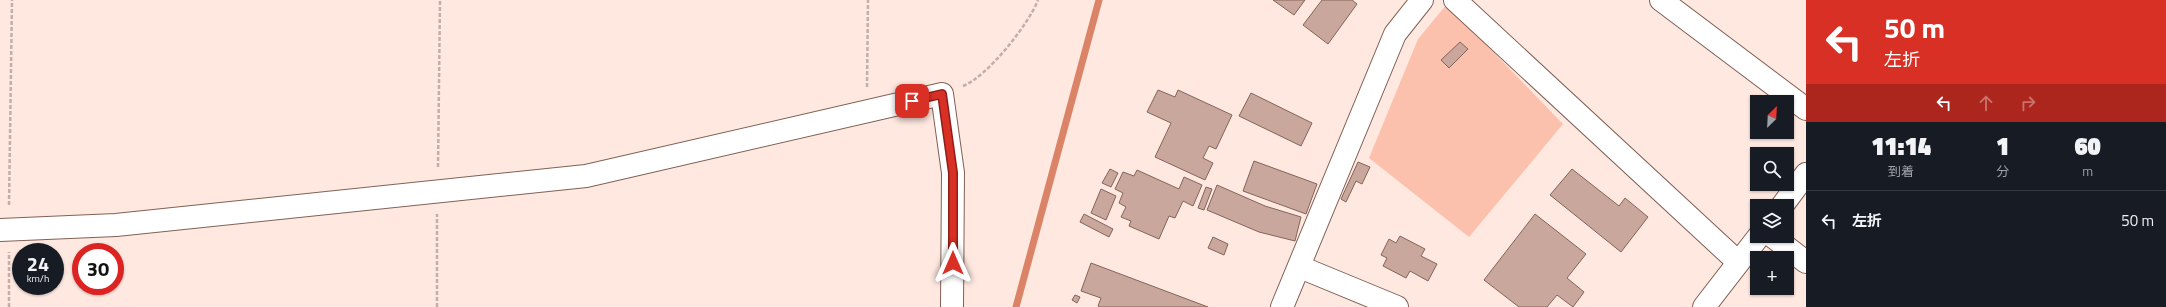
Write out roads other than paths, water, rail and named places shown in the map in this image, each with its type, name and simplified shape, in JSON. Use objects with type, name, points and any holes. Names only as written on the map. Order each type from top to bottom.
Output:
[{"type":"street","points":[[1282,307],[1300,267],[1395,34],[1422,0]]},
{"type":"street","points":[[1455,0],[1738,262]]},
{"type":"street","points":[[1661,0],[1806,109]]},
{"type":"street","points":[[4,230],[116,225],[586,176],[942,94],[953,173],[952,307]]},
{"type":"street","points":[[1787,199],[1806,174]]},
{"type":"street","points":[[1704,307],[1753,243]]},
{"type":"street","points":[[1781,243],[1806,262]]},
{"type":"street","points":[[1300,267],[1397,307]]},
{"type":"waterway","points":[[1016,307],[1099,0]]}]
